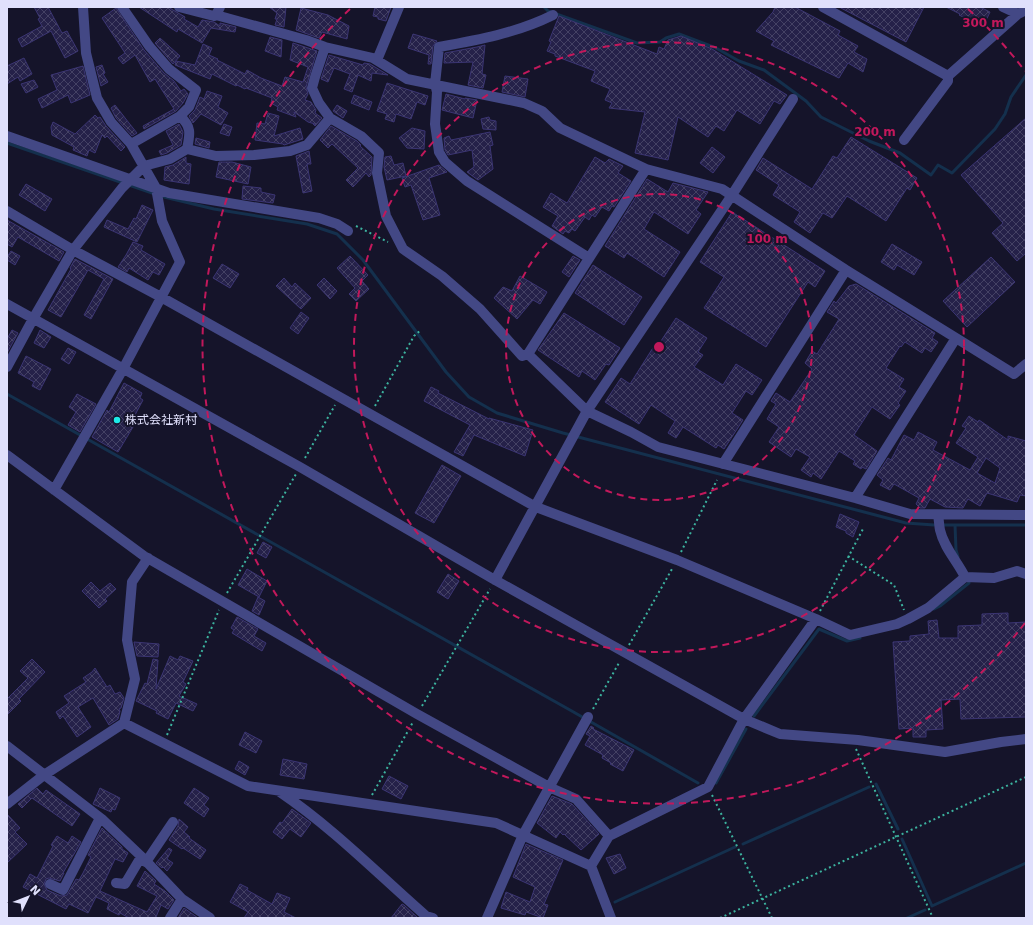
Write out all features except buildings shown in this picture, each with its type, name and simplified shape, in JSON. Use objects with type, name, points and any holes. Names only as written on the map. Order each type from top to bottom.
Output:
[{"type":"street","points":[[54,490],[123,369],[180,262],[162,221],[157,193],[144,166],[131,144],[112,122],[97,98],[86,53],[83,7]]},
{"type":"street","points":[[179,7],[214,16],[218,11],[325,47],[374,58],[407,79],[524,103],[542,111],[560,128],[646,169],[722,188],[846,270],[1014,374],[1026,364]]},
{"type":"street","points":[[377,60],[399,7]]},
{"type":"street","points":[[823,7],[948,76]]},
{"type":"street","points":[[1003,7],[1022,12]]},
{"type":"street","points":[[128,8],[149,46],[170,69],[196,90],[189,107],[180,116],[131,144]]},
{"type":"street","points":[[904,140],[948,82],[948,76],[1022,12]]},
{"type":"street","points":[[553,15],[536,23],[487,38],[439,47],[435,84],[437,92],[435,124],[439,152],[445,162],[467,180],[589,258]]},
{"type":"street","points":[[325,47],[312,88],[319,103],[330,118],[361,136],[379,153],[377,173],[386,216],[403,250],[442,276],[480,309],[522,356],[528,354],[646,169]]},
{"type":"street","points":[[495,580],[587,411],[732,195],[793,99]]},
{"type":"street","points":[[180,116],[190,132],[187,149]]},
{"type":"street","points":[[7,367],[33,318],[73,250],[126,183],[144,166],[170,159],[187,149],[216,156],[254,155],[290,151],[306,145],[330,118]]},
{"type":"street","points":[[7,136],[126,183],[157,193],[169,193],[319,218],[345,229]]},
{"type":"street","points":[[7,211],[73,250],[161,297],[536,507],[677,560],[850,636],[897,624],[908,619],[928,608],[965,578],[994,578],[1018,571],[1026,574]]},
{"type":"street","points":[[723,464],[846,270]]},
{"type":"street","points":[[7,304],[300,467],[495,580],[744,719],[780,734],[851,739],[945,752],[1026,739]]},
{"type":"street","points":[[855,498],[956,338]]},
{"type":"street","points":[[528,354],[587,411],[658,447],[855,498],[910,514],[1026,515]]},
{"type":"street","points":[[7,456],[148,558],[417,714],[550,787],[576,799],[609,836]]},
{"type":"street","points":[[938,514],[940,531],[950,552],[960,566],[965,578]]},
{"type":"street","points":[[7,804],[44,776],[124,723],[135,679],[127,640],[132,582],[148,558]]},
{"type":"street","points":[[591,866],[609,836],[708,787],[744,719],[816,620]]},
{"type":"street","points":[[487,918],[523,835],[587,720]]},
{"type":"street","points":[[124,723],[248,786],[496,823],[591,866],[611,918]]},
{"type":"street","points":[[7,746],[100,818],[144,859],[182,899],[207,917]]},
{"type":"street","points":[[277,790],[304,808],[375,869],[426,916],[432,918]]},
{"type":"street","points":[[50,884],[63,890],[100,818]]},
{"type":"street","points":[[116,884],[125,884],[173,822]]},
{"type":"street","points":[[170,918],[182,899]]},
{"type":"path","points":[[345,229],[345,223],[351,223],[403,250]]},
{"type":"path","points":[[370,414],[414,336],[421,330]]},
{"type":"path","points":[[587,720],[677,560],[717,480]]},
{"type":"path","points":[[816,620],[864,527]]},
{"type":"path","points":[[164,744],[222,600],[262,532]]},
{"type":"path","points":[[848,556],[894,585],[908,619]]},
{"type":"path","points":[[368,803],[457,643],[495,580]]},
{"type":"path","points":[[851,739],[934,918]]},
{"type":"path","points":[[720,918],[1026,777]]},
{"type":"path","points":[[708,787],[772,918]]},
{"type":"waterway","points":[[544,7],[548,11],[637,43],[660,42],[666,38],[679,34],[716,48],[739,61],[764,70],[806,101],[821,117],[869,141],[900,153],[931,175],[938,165],[952,173],[995,129],[1005,114],[1011,97],[1026,75]]},
{"type":"waterway","points":[[7,143],[155,194]]},
{"type":"waterway","points":[[160,196],[214,209],[307,224],[337,234],[363,260],[446,372],[469,397],[497,413],[563,433],[906,523],[934,525]]},
{"type":"waterway","points":[[7,394],[698,783]]},
{"type":"waterway","points":[[944,525],[1026,525]]},
{"type":"waterway","points":[[955,525],[956,550],[958,557]]},
{"type":"waterway","points":[[934,609],[969,583]]},
{"type":"waterway","points":[[754,716],[819,629],[847,641],[860,638]]},
{"type":"waterway","points":[[716,783],[746,729]]},
{"type":"waterway","points":[[876,784],[898,829]]},
{"type":"waterway","points":[[743,844],[869,787]]},
{"type":"waterway","points":[[902,839],[932,906],[1026,863]]},
{"type":"waterway","points":[[615,902],[735,847]]},
{"type":"waterway","points":[[907,918],[925,910]]},
{"type":"place","name":"株式会社新村","points":[[117,420]]}]
